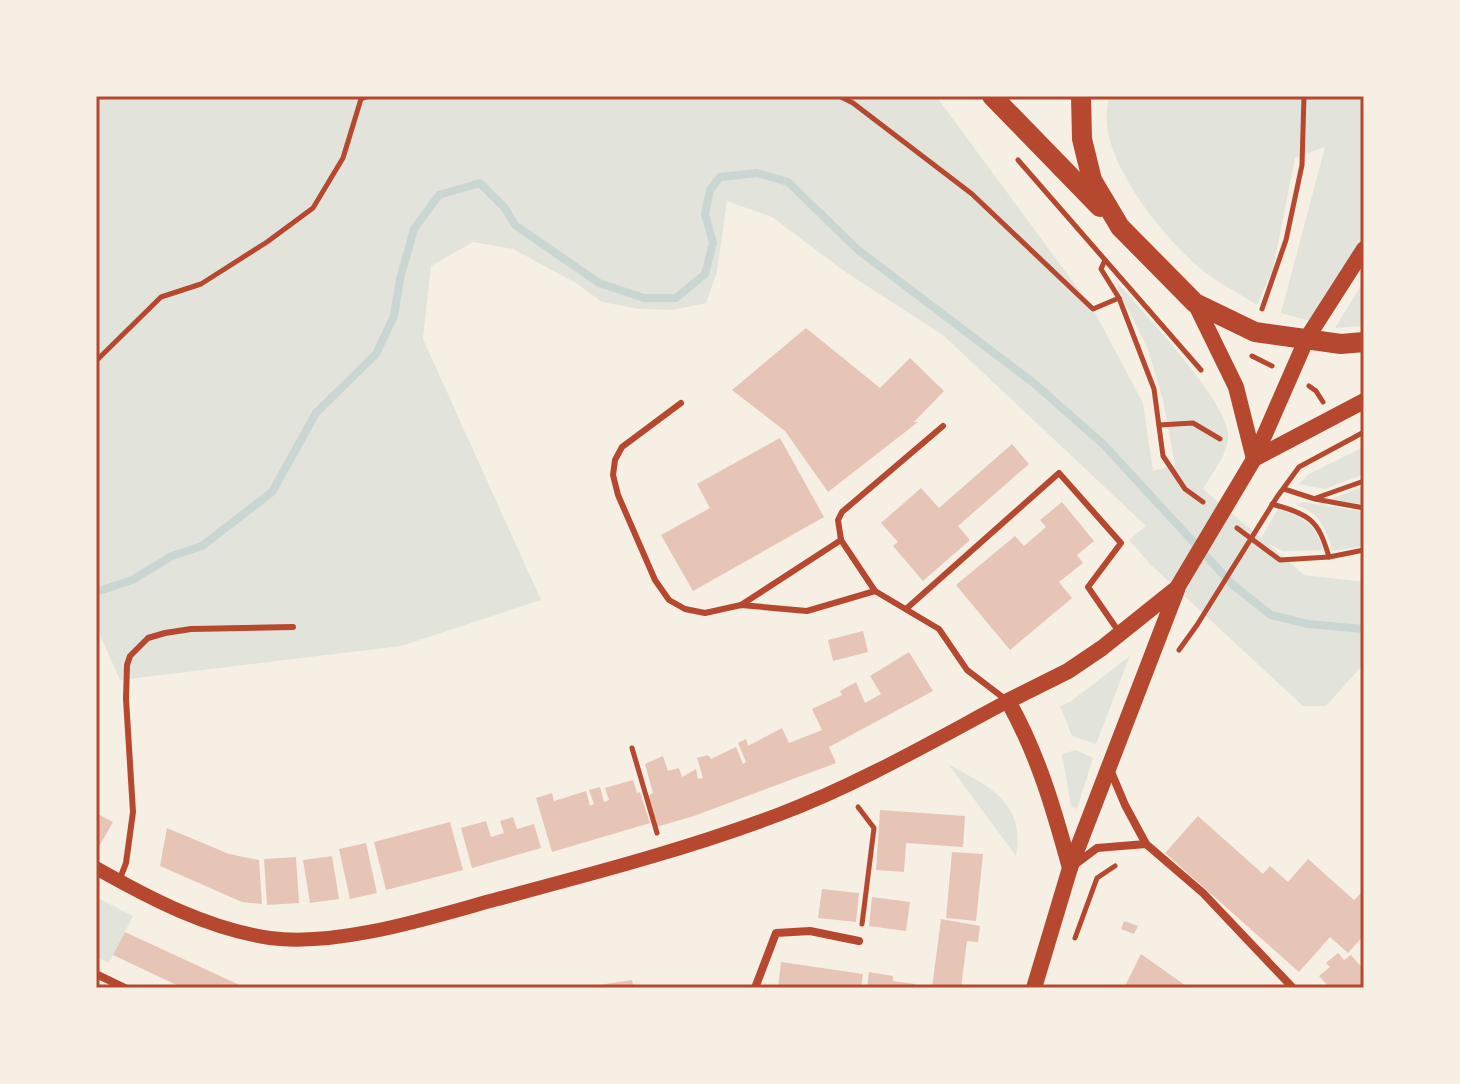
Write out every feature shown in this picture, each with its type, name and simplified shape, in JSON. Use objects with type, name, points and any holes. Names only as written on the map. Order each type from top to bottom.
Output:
[{"type":"main road","points":[[992,96],[1195,303],[1236,387],[1254,459]]},
{"type":"main road","points":[[1081,96],[1082,139],[1092,180],[1120,227]]},
{"type":"main road","points":[[1034,988],[1070,868],[1177,588],[1254,459],[1307,338],[1364,249]]},
{"type":"main road","points":[[1195,303],[1255,332],[1341,344],[1364,342]]},
{"type":"main road","points":[[1254,459],[1364,401]]},
{"type":"main road","points":[[1070,868],[1039,765],[1008,701],[1068,671],[1121,634],[1177,588]]},
{"type":"street","points":[[96,868],[142,893],[212,923],[270,938],[329,937],[406,924],[663,854],[781,813],[851,783],[1008,701]]},
{"type":"street","points":[[1109,765],[1125,805],[1146,844],[1203,893],[1293,988]]},
{"type":"street","points":[[1070,868],[1097,848],[1146,844]]},
{"type":"street","points":[[755,988],[776,933],[810,931],[859,941]]},
{"type":"street","points":[[96,974],[125,988]]},
{"type":"lane","points":[[681,403],[622,447],[615,460],[613,475],[618,495],[655,580],[669,600],[685,609],[705,613],[741,605],[807,611],[875,591]]},
{"type":"lane","points":[[943,426],[842,512],[838,520],[841,540],[875,591],[939,629],[967,670],[1008,701]]},
{"type":"lane","points":[[906,609],[1059,473],[1121,543],[1088,587],[1121,634]]},
{"type":"lane","points":[[741,605],[841,540]]},
{"type":"lane","points":[[119,881],[126,863],[133,812],[126,699],[130,656],[148,638],[165,633],[191,629],[293,627]]},
{"type":"path","points":[[96,361],[161,297],[201,284],[313,208],[343,158],[361,99],[369,96]]},
{"type":"path","points":[[839,96],[853,103],[972,194],[1093,309],[1119,298]]},
{"type":"path","points":[[1261,310],[1286,240],[1302,165],[1304,96]]},
{"type":"path","points":[[1015,157],[1210,379]]},
{"type":"path","points":[[1105,260],[1101,269],[1119,298],[1154,389],[1163,456]]},
{"type":"path","points":[[1248,354],[1285,372]]},
{"type":"path","points":[[1304,383],[1316,391],[1324,405]]},
{"type":"path","points":[[1159,425],[1193,423],[1220,439]]},
{"type":"path","points":[[1197,625],[1272,504],[1299,467],[1364,432]]},
{"type":"path","points":[[1315,499],[1364,481]]},
{"type":"path","points":[[1284,489],[1315,499],[1364,508]]},
{"type":"path","points":[[1272,504],[1309,516],[1323,535],[1329,557]]},
{"type":"path","points":[[1280,560],[1329,557],[1364,550]]},
{"type":"path","points":[[632,748],[657,833]]},
{"type":"path","points":[[858,807],[874,828],[859,941]]},
{"type":"path","points":[[1070,950],[1097,878],[1117,865]]},
{"type":"shaded area","points":[[96,96],[936,96],[1093,309],[1143,403],[1153,471],[1175,465],[1163,400],[1148,349],[1117,287],[1119,284],[1199,379],[1224,419],[1228,434],[1226,449],[1203,489],[1261,538],[1278,509],[1307,522],[1323,550],[1283,551],[1267,543],[1304,575],[1364,582],[1364,669],[1361,667],[1326,706],[1303,706],[1151,565],[1129,540],[1146,526],[944,336],[844,271],[772,217],[727,201],[717,272],[706,303],[672,310],[639,309],[602,302],[576,283],[513,249],[473,242],[431,266],[423,339],[541,600],[401,646],[120,680],[96,626]]},
{"type":"shaded area","points":[[1110,96],[1364,96],[1364,241],[1313,322],[1281,313],[1325,147],[1295,158],[1273,269],[1257,305],[1202,270],[1147,210],[1119,163],[1110,140],[1106,117]]},
{"type":"shaded area","points":[[1364,281],[1364,326],[1335,328]]},
{"type":"shaded area","points":[[1364,447],[1364,474],[1325,489],[1299,484],[1309,474]]},
{"type":"shaded area","points":[[1364,486],[1364,505],[1331,499]]},
{"type":"shaded area","points":[[1303,502],[1364,512],[1364,546],[1333,551],[1316,517],[1295,504]]},
{"type":"shaded area","points":[[1130,656],[1096,744],[1072,736],[1060,706],[1070,702]]},
{"type":"shaded area","points":[[1076,750],[1093,758],[1077,809],[1071,806],[1062,754]]},
{"type":"shaded area","points":[[948,764],[1001,798],[1015,822],[1018,837],[1016,856]]},
{"type":"shaded area","points":[[96,897],[133,916],[109,963],[96,957]]},
{"type":"building","points":[[806,328],[880,388],[910,358],[944,391],[914,422],[918,422],[828,492],[785,431],[732,390]]},
{"type":"building","points":[[780,438],[824,517],[693,591],[661,535],[710,508],[697,484]]},
{"type":"building","points":[[1012,444],[1029,464],[958,526],[970,540],[923,581],[893,546],[898,542],[881,523],[921,488],[939,508]]},
{"type":"building","points":[[1062,502],[1094,541],[1077,555],[1083,563],[1059,582],[1072,598],[1010,650],[956,585],[1015,536],[1024,546],[1046,527],[1040,520]]},
{"type":"building","points":[[863,631],[868,652],[833,661],[828,640]]},
{"type":"building","points":[[909,652],[933,691],[829,747],[836,763],[656,827],[646,797],[653,793],[645,764],[663,756],[668,771],[679,768],[682,777],[696,769],[698,779],[703,778],[697,758],[708,755],[711,759],[736,747],[743,764],[746,762],[738,743],[746,739],[748,746],[782,728],[789,743],[822,730],[812,709],[842,695],[840,691],[856,682],[865,703],[881,694],[870,676]]},
{"type":"building","points":[[633,780],[650,823],[552,852],[536,798],[552,793],[554,801],[586,791],[590,806],[594,804],[589,790],[600,787],[604,802],[609,800],[605,788]]},
{"type":"building","points":[[880,810],[965,816],[963,847],[906,843],[904,872],[876,870]]},
{"type":"building","points":[[96,813],[113,822],[100,845],[96,843]]},
{"type":"building","points":[[1198,816],[1263,874],[1270,866],[1288,882],[1308,859],[1354,900],[1364,890],[1364,935],[1348,953],[1330,937],[1299,972],[1165,853]]},
{"type":"building","points":[[513,817],[517,829],[534,824],[541,848],[472,868],[461,828],[486,821],[491,837],[504,833],[500,821]]},
{"type":"building","points":[[450,822],[463,870],[386,890],[374,842]]},
{"type":"building","points":[[167,828],[229,854],[259,860],[262,904],[242,902],[160,866]]},
{"type":"building","points":[[366,843],[377,893],[350,899],[339,849]]},
{"type":"building","points":[[952,852],[983,854],[976,921],[946,918]]},
{"type":"building","points":[[332,856],[339,899],[310,903],[303,860]]},
{"type":"building","points":[[296,857],[299,903],[267,905],[264,859]]},
{"type":"building","points":[[822,889],[859,893],[856,922],[818,918]]},
{"type":"building","points":[[872,897],[910,902],[906,931],[869,926]]},
{"type":"building","points":[[941,919],[980,926],[978,942],[967,941],[961,988],[932,988]]},
{"type":"building","points":[[1124,921],[1138,926],[1134,934],[1121,929]]},
{"type":"building","points":[[125,932],[246,988],[183,988],[113,955]]},
{"type":"building","points":[[1338,953],[1344,960],[1351,955],[1364,970],[1364,988],[1330,988],[1319,976],[1330,967],[1326,963]]},
{"type":"building","points":[[1141,954],[1189,988],[1124,988]]},
{"type":"building","points":[[781,962],[863,974],[861,988],[778,988]]},
{"type":"building","points":[[869,972],[893,976],[893,981],[915,984],[915,988],[867,988]]},
{"type":"building","points":[[632,980],[634,988],[592,988],[592,986]]},
{"type":"waterway","points":[[96,592],[132,580],[172,556],[202,546],[272,492],[316,413],[376,354],[394,316],[400,279],[414,229],[439,195],[480,183],[504,207],[515,225],[599,283],[644,298],[676,298],[705,274],[713,243],[705,214],[710,190],[720,177],[757,173],[788,182],[858,250],[1035,384],[1104,445],[1233,585],[1271,615],[1308,624],[1364,629]]}]
